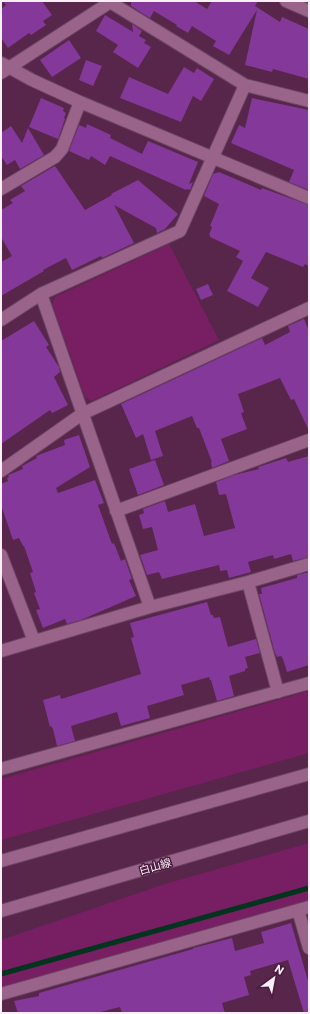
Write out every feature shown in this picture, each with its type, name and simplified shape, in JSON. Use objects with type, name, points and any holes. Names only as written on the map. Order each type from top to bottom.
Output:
[{"type":"street","points":[[286,1],[309,11]]},
{"type":"street","points":[[4,68],[111,2],[245,85],[309,101]]},
{"type":"street","points":[[4,68],[80,102],[309,198]]},
{"type":"street","points":[[1,320],[41,294],[180,231],[245,85]]},
{"type":"street","points":[[1,189],[55,157],[62,149],[80,102]]},
{"type":"street","points":[[41,294],[150,607]]},
{"type":"street","points":[[1,471],[82,414],[309,308]]},
{"type":"street","points":[[116,511],[309,440]]},
{"type":"street","points":[[1,555],[34,641]]},
{"type":"street","points":[[1,651],[150,607],[248,582],[309,564]]},
{"type":"street","points":[[248,582],[278,692]]},
{"type":"street","points":[[1,769],[309,683]]},
{"type":"street","points":[[1,861],[309,774]]},
{"type":"street","name":"白山線","points":[[1,911],[309,821]]},
{"type":"street","points":[[1,994],[304,909],[309,948]]},
{"type":"shaded area","points":[[169,244],[219,340],[92,401],[85,397],[52,304],[55,297]]},
{"type":"shaded area","points":[[309,691],[309,753],[1,840],[1,779]]},
{"type":"shaded area","points":[[309,843],[309,900],[1,987],[1,940],[165,884]]},
{"type":"building","points":[[3,1],[42,1],[52,15],[43,21],[46,25],[31,35],[29,33],[8,48],[1,38],[1,9],[6,5]]},
{"type":"building","points":[[131,1],[194,1],[207,9],[212,1],[258,1],[255,6],[280,22],[282,17],[309,29],[309,79],[273,69],[272,72],[245,65],[257,10],[229,55],[213,46],[216,41],[192,26],[188,33],[154,11],[150,18],[131,6]]},
{"type":"building","points":[[105,15],[133,32],[132,24],[142,31],[139,36],[146,40],[144,43],[151,47],[138,68],[113,52],[118,45],[96,31]]},
{"type":"building","points":[[69,40],[81,58],[52,77],[40,60]]},
{"type":"building","points":[[86,60],[102,66],[93,86],[79,80]]},
{"type":"building","points":[[184,67],[194,73],[197,68],[214,79],[201,101],[193,96],[181,122],[120,98],[129,77],[168,94]]},
{"type":"building","points":[[41,98],[64,108],[63,111],[66,113],[65,119],[58,139],[29,127]]},
{"type":"building","points":[[252,98],[309,110],[309,190],[289,182],[294,170],[231,143],[239,125],[245,128]]},
{"type":"building","points":[[87,124],[111,135],[110,138],[142,154],[148,141],[198,162],[189,184],[193,182],[190,190],[186,190],[110,156],[105,165],[91,156],[89,160],[69,151],[79,125],[86,128]]},
{"type":"building","points":[[11,126],[22,143],[28,128],[44,155],[20,169],[15,160],[7,165],[1,156],[1,133]]},
{"type":"building","points":[[55,166],[85,210],[138,180],[178,214],[165,229],[157,233],[156,228],[114,205],[134,243],[102,258],[101,256],[72,270],[66,258],[43,270],[44,271],[1,296],[1,262],[12,256],[1,237],[1,210],[13,203],[10,200],[25,191],[21,186]]},
{"type":"building","points":[[219,172],[261,190],[262,188],[309,205],[309,266],[305,264],[303,267],[266,252],[251,278],[269,288],[258,307],[227,291],[243,261],[236,257],[240,251],[210,237],[209,235],[212,227],[210,226],[219,204],[204,196],[213,174]]},
{"type":"building","points":[[208,284],[213,295],[201,300],[196,289]]},
{"type":"building","points":[[304,319],[309,331],[309,431],[294,399],[291,400],[280,378],[238,394],[244,412],[241,413],[247,429],[221,439],[229,461],[212,468],[212,462],[199,428],[197,428],[192,416],[155,431],[163,456],[151,460],[143,434],[136,438],[121,404],[262,338],[265,345],[290,332],[288,326]]},
{"type":"building","points":[[34,321],[49,345],[46,347],[59,367],[60,372],[54,377],[68,405],[52,413],[50,410],[1,444],[1,341]]},
{"type":"building","points":[[79,435],[90,467],[56,488],[58,493],[95,480],[104,503],[98,505],[112,544],[114,543],[121,561],[125,559],[132,579],[129,580],[136,596],[81,620],[67,624],[65,619],[43,628],[36,610],[40,609],[34,593],[36,592],[30,573],[33,572],[24,546],[19,538],[13,540],[1,505],[1,484],[8,481],[8,475],[23,469],[22,466],[37,458],[36,456],[65,445],[64,440]]},
{"type":"building","points":[[309,456],[309,557],[293,561],[291,554],[274,559],[273,555],[248,562],[251,572],[229,578],[227,570],[220,571],[219,565],[162,579],[159,572],[147,575],[140,555],[158,550],[152,527],[143,529],[139,515],[144,513],[143,509],[165,501],[168,512],[195,504],[204,536],[235,528],[226,494],[219,495],[216,482],[234,475],[259,469],[258,467],[286,458],[288,462]]},
{"type":"building","points":[[155,460],[164,485],[138,495],[129,469]]},
{"type":"building","points":[[309,572],[309,665],[287,672],[283,659],[281,656],[277,657],[275,653],[259,594],[262,594],[261,588],[297,578],[297,575]]},
{"type":"building","points":[[207,602],[211,615],[213,615],[214,618],[220,617],[228,647],[256,639],[260,653],[245,657],[248,668],[245,669],[245,671],[229,676],[234,696],[217,701],[209,677],[181,685],[184,695],[147,706],[150,718],[121,726],[117,712],[71,726],[75,741],[57,746],[43,700],[60,695],[61,699],[141,674],[131,638],[134,637],[130,623]]},
{"type":"building","points":[[291,923],[309,984],[309,1013],[304,1013],[288,960],[250,971],[251,975],[244,977],[249,995],[222,1003],[225,1013],[122,1013],[120,1007],[96,1013],[18,1013],[14,1001],[39,996],[39,993],[232,938],[235,951],[264,943],[261,932]]},
{"type":"waterway","points":[[1,974],[309,888]]}]
